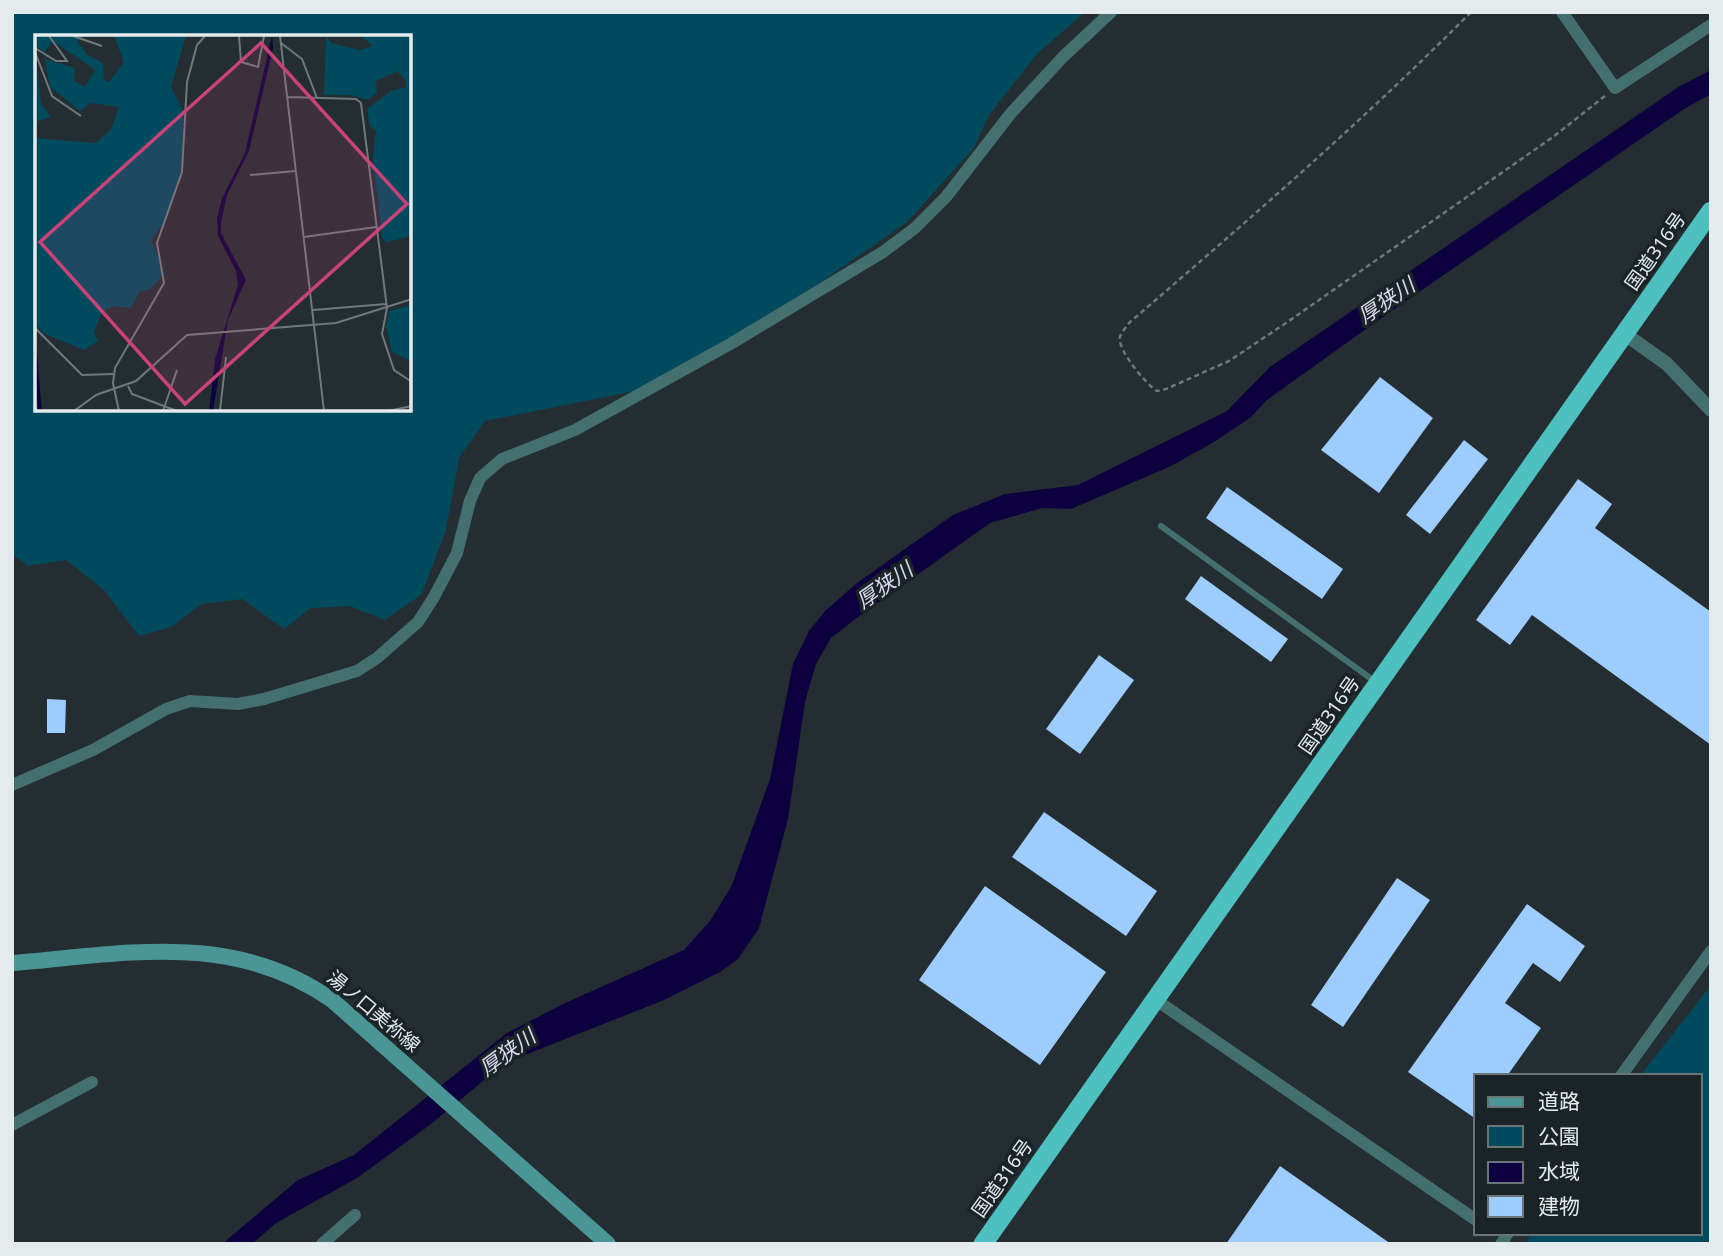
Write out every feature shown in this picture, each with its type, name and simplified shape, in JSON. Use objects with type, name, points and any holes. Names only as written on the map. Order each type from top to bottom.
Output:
[{"type":"highway","name":"国道316号","points":[[984,1244],[1711,211]]},
{"type":"main road","name":"湯ノ口美祢線","points":[[12,963],[179,951],[238,957],[304,981],[460,1112],[608,1244]]},
{"type":"street","points":[[12,785],[93,750],[166,709],[190,701],[238,704],[264,699],[357,671],[377,658],[418,622],[434,597],[457,553],[470,501],[481,478],[502,459],[575,430],[732,343],[883,252],[915,228],[946,197],[1011,113],[1063,57],[1111,12]]},
{"type":"street","points":[[1562,12],[1615,88],[1711,25]]},
{"type":"street","points":[[1625,334],[1667,364],[1711,410]]},
{"type":"street","points":[[1622,1074],[1711,951]]},
{"type":"street","points":[[1156,1000],[1474,1219]]},
{"type":"street","points":[[12,1125],[92,1082]]},
{"type":"street","points":[[322,1244],[355,1215]]},
{"type":"lane","points":[[1161,526],[1378,684]]},
{"type":"path","points":[[1471,12],[1395,89],[1129,323],[1120,337],[1120,347],[1149,386],[1157,391],[1166,389],[1229,361],[1553,137],[1615,88]]},
{"type":"green space","points":[[12,12],[1085,12],[1037,54],[989,115],[973,149],[907,222],[821,282],[650,388],[485,421],[459,458],[446,530],[422,594],[385,620],[350,606],[311,608],[284,629],[242,599],[202,604],[171,627],[139,636],[104,590],[66,560],[28,566],[12,554]]},
{"type":"green space","points":[[1711,985],[1711,1244],[1525,1244],[1531,1235],[1702,1235],[1702,1074],[1642,1074]]},
{"type":"water","name":"厚狭川","points":[[1711,70],[1711,94],[1684,109],[1380,319],[1267,400],[1250,418],[1214,442],[1171,466],[1071,509],[1042,508],[990,523],[831,638],[816,664],[805,702],[788,819],[759,928],[738,959],[720,972],[664,1000],[505,1063],[431,1124],[357,1178],[276,1223],[252,1244],[222,1244],[298,1180],[354,1155],[507,1033],[563,1004],[684,950],[710,921],[732,885],[770,779],[793,664],[809,631],[825,611],[857,583],[953,515],[1005,494],[1078,485],[1227,411],[1270,367],[1680,86]]},
{"type":"building","points":[[1380,377],[1433,418],[1379,493],[1321,450]]},
{"type":"building","points":[[1464,440],[1488,459],[1430,534],[1406,515]]},
{"type":"building","points":[[1578,479],[1612,504],[1595,528],[1711,612],[1711,745],[1532,615],[1510,645],[1476,620]]},
{"type":"building","points":[[1227,487],[1343,569],[1322,599],[1206,518]]},
{"type":"building","points":[[1201,576],[1288,639],[1271,662],[1185,599]]},
{"type":"building","points":[[1099,655],[1134,680],[1080,754],[1046,729]]},
{"type":"building","points":[[47,699],[66,700],[65,733],[47,733]]},
{"type":"building","points":[[1044,812],[1157,891],[1126,936],[1012,857]]},
{"type":"building","points":[[1397,878],[1430,900],[1343,1027],[1311,1005]]},
{"type":"building","points":[[985,886],[1106,972],[1040,1065],[919,980]]},
{"type":"building","points":[[1527,904],[1585,946],[1560,982],[1533,963],[1505,1003],[1541,1028],[1508,1074],[1474,1074],[1474,1118],[1408,1072]]},
{"type":"building","points":[[1280,1166],[1391,1244],[1226,1244]]}]
